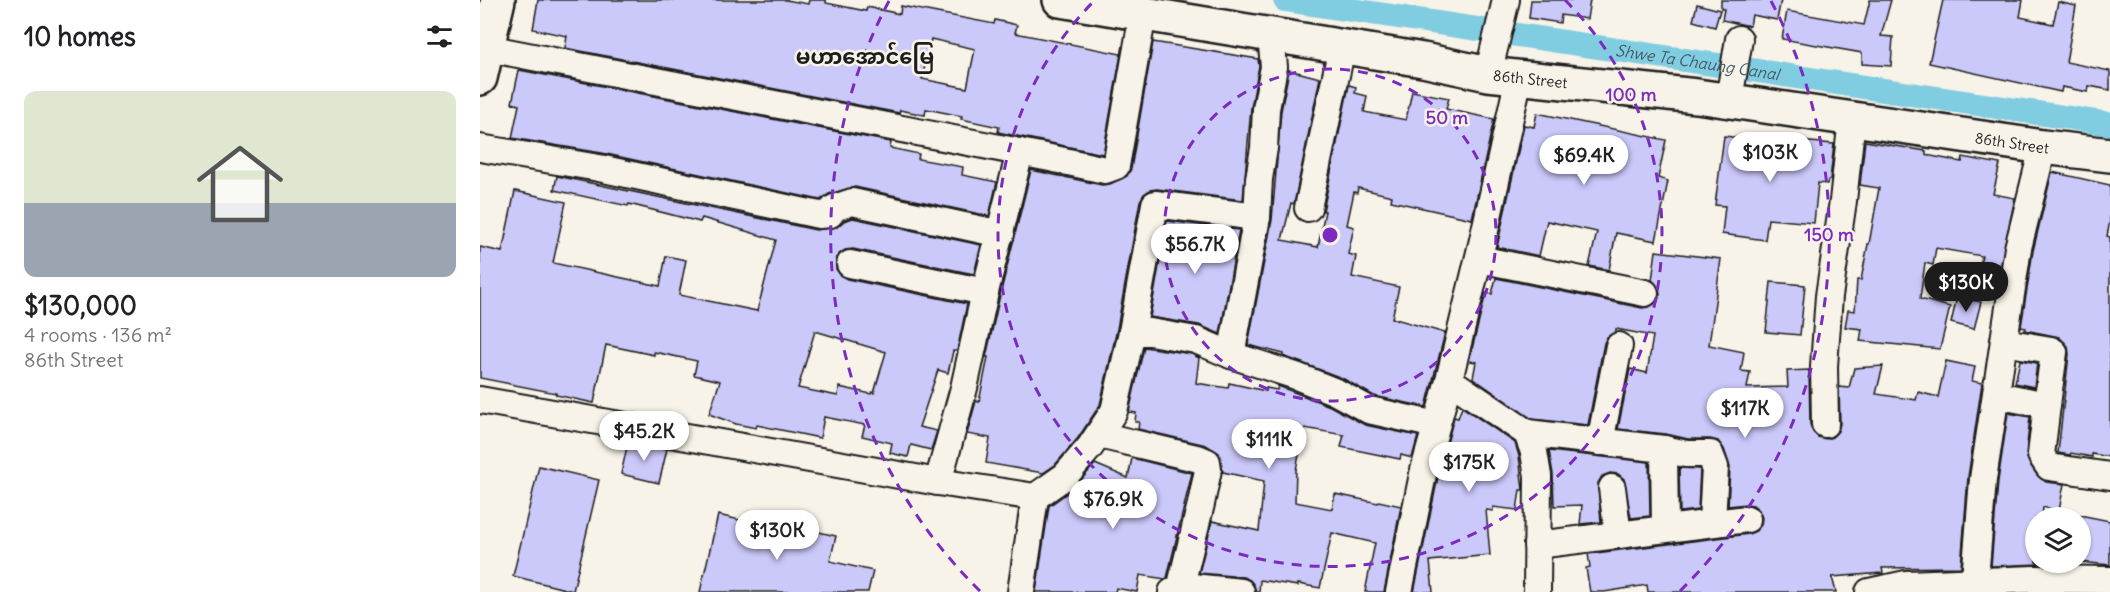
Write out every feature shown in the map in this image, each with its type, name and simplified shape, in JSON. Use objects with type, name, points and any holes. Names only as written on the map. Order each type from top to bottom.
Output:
[{"type":"main road","points":[[484,63],[498,0]]},
{"type":"main road","name":"86th Street","points":[[1060,0],[1342,47],[1501,67],[1731,90],[1852,118],[2110,155]]},
{"type":"street","points":[[1399,592],[1423,474],[1479,259],[1501,67],[1500,25],[1506,0]]},
{"type":"street","points":[[484,63],[1020,152],[1105,170],[1116,166],[1143,14]]},
{"type":"street","points":[[1232,355],[1257,217],[1266,109],[1274,67],[1271,35]]},
{"type":"street","points":[[1731,90],[1738,46]]},
{"type":"street","points":[[1308,208],[1342,47]]},
{"type":"street","points":[[1825,424],[1824,366],[1829,296],[1852,118]]},
{"type":"street","points":[[1974,587],[1983,479],[2018,248],[2043,147]]},
{"type":"street","points":[[480,148],[599,168],[819,215],[830,214],[834,208],[852,202],[1001,234]]},
{"type":"street","points":[[938,482],[964,388],[1020,152]]},
{"type":"street","points":[[480,400],[938,482],[1035,497],[1065,476],[1099,435],[1114,411],[1132,332],[1155,204],[1257,217]]},
{"type":"street","points":[[1479,259],[1645,293]]},
{"type":"street","points":[[850,264],[985,292]]},
{"type":"street","points":[[1132,332],[1150,332],[1196,340],[1336,392],[1369,410],[1436,425]]},
{"type":"street","points":[[2004,342],[2054,352],[2041,455],[2045,463],[2055,470],[2110,476]]},
{"type":"street","points":[[1600,442],[1618,346]]},
{"type":"street","points":[[1449,380],[1527,433],[1664,449],[1686,454],[1710,454],[1715,467],[1712,522]]},
{"type":"street","points":[[1996,395],[2047,405]]},
{"type":"street","points":[[1527,433],[1534,452],[1538,476],[1537,592]]},
{"type":"street","points":[[1099,435],[1207,462],[1208,470],[1201,504],[1176,591]]},
{"type":"street","points":[[1664,449],[1665,529]]},
{"type":"street","points":[[1612,488],[1618,535]]},
{"type":"street","points":[[1021,592],[1035,497]]},
{"type":"street","points":[[1537,545],[1747,519]]},
{"type":"street","points":[[1869,592],[1906,584],[1974,587],[2035,579],[2110,580]]},
{"type":"street","points":[[1176,591],[1192,587],[1241,592]]},
{"type":"building","points":[[538,0],[786,0],[808,4],[809,0],[826,0],[826,3],[866,11],[867,7],[900,14],[901,6],[994,24],[995,20],[1017,25],[1015,33],[1121,54],[1103,154],[998,132],[999,127],[961,119],[962,116],[926,109],[925,115],[900,110],[899,113],[565,48],[567,36],[533,29]],"holes":[[[931,39],[975,49],[967,88],[922,79]]]},
{"type":"building","points":[[1531,0],[1590,0],[1587,19],[1561,15],[1560,23],[1529,18]]},
{"type":"building","points":[[1721,0],[1781,0],[1777,20],[1752,15],[1750,26],[1722,20],[1724,9],[1721,9]]},
{"type":"building","points":[[1870,0],[1891,0],[1881,36],[1893,37],[1891,66],[1862,64],[1862,53],[1782,39],[1787,11],[1864,25]]},
{"type":"building","points":[[1943,0],[2023,0],[2020,17],[2053,24],[2058,2],[2076,6],[2066,62],[2110,71],[2110,90],[2089,86],[2088,92],[2062,87],[2061,92],[1929,63]]},
{"type":"building","points":[[1697,4],[1720,10],[1715,27],[1693,21]]},
{"type":"building","points":[[1153,42],[1258,59],[1243,200],[1157,189],[1144,194],[1140,201],[1117,329],[1100,405],[1078,438],[1055,465],[1043,473],[986,463],[990,438],[967,434],[976,401],[979,402],[988,357],[986,357],[1031,170],[1102,185],[1127,176],[1131,169]]},
{"type":"building","points":[[519,70],[891,142],[890,148],[919,154],[918,159],[963,167],[962,175],[997,182],[989,216],[855,187],[829,194],[820,200],[602,153],[512,138],[519,105],[512,103]]},
{"type":"building","points":[[1289,70],[1320,78],[1294,204],[1291,203],[1282,240],[1318,247],[1325,211],[1323,211],[1349,85],[1356,87],[1355,93],[1367,96],[1364,112],[1406,120],[1412,91],[1449,98],[1446,109],[1494,119],[1472,219],[1391,201],[1392,196],[1358,188],[1357,193],[1354,192],[1347,225],[1354,227],[1348,254],[1356,256],[1352,277],[1399,287],[1392,318],[1445,333],[1426,407],[1374,396],[1342,378],[1283,356],[1284,354],[1248,345],[1272,220],[1281,111]]},
{"type":"building","points":[[1537,113],[1666,140],[1658,178],[1668,181],[1656,241],[1616,233],[1609,270],[1589,266],[1597,232],[1547,221],[1539,256],[1497,247],[1524,125],[1534,127]]},
{"type":"building","points":[[1724,136],[1773,142],[1774,139],[1834,144],[1830,180],[1827,184],[1818,183],[1814,223],[1768,219],[1765,240],[1722,234],[1725,206],[1715,205]]},
{"type":"building","points":[[1865,141],[1926,151],[1926,155],[1962,162],[1963,157],[2000,164],[1993,194],[2015,198],[2000,269],[1980,265],[1982,256],[1936,248],[1933,265],[1925,263],[1920,299],[1950,307],[1940,349],[1860,341],[1862,329],[1845,327],[1848,310],[1855,311],[1857,280],[1861,280],[1879,188],[1860,185]]},
{"type":"building","points":[[2052,172],[2110,185],[2110,221],[2107,236],[2110,237],[2110,457],[2058,453],[2068,346],[2059,337],[2025,330],[2026,328],[2021,327],[2033,251]]},
{"type":"building","points":[[557,176],[816,230],[837,227],[853,218],[981,245],[974,274],[853,249],[845,250],[838,255],[836,260],[836,269],[841,276],[847,279],[967,304],[957,351],[953,351],[948,373],[938,370],[919,427],[937,431],[931,450],[911,445],[908,457],[890,453],[892,443],[862,436],[865,425],[824,417],[820,438],[757,425],[756,428],[736,424],[709,414],[720,381],[694,375],[697,361],[654,352],[654,355],[606,345],[594,403],[480,378],[480,247],[502,252],[515,191],[566,202],[553,263],[660,286],[666,256],[686,260],[679,295],[757,311],[776,240],[702,218],[700,222],[629,204],[628,206],[554,190]],"holes":[[[815,331],[886,352],[874,393],[839,387],[838,396],[798,388]]]},
{"type":"building","points":[[1167,221],[1239,230],[1220,334],[1199,325],[1150,317]]},
{"type":"building","points":[[1656,251],[1721,259],[1709,345],[1744,352],[1741,371],[1750,372],[1747,388],[1788,387],[1787,371],[1809,370],[1810,424],[1818,437],[1826,439],[1838,431],[1840,424],[1839,387],[1849,388],[1854,368],[1883,366],[1876,394],[1916,400],[1918,392],[1938,397],[1946,361],[1975,367],[1972,381],[1982,383],[1968,477],[1961,567],[1882,568],[1883,573],[1832,577],[1836,592],[1648,592],[1647,585],[1590,592],[1586,568],[1590,567],[1588,554],[1749,534],[1761,525],[1762,518],[1759,510],[1753,505],[1746,504],[1728,506],[1730,467],[1724,449],[1718,441],[1618,429],[1630,369],[1647,373],[1653,336],[1616,329],[1616,332],[1607,337],[1588,425],[1532,419],[1473,378],[1476,362],[1469,361],[1486,293],[1492,294],[1496,278],[1642,308],[1649,307],[1657,302],[1660,295],[1659,288],[1652,280]]},
{"type":"building","points":[[1771,282],[1805,285],[1800,335],[1766,332]]},
{"type":"building","points":[[1957,297],[1981,302],[1974,329],[1951,323]]},
{"type":"building","points":[[1144,347],[1192,354],[1199,358],[1196,383],[1228,388],[1229,383],[1266,391],[1266,388],[1277,390],[1278,386],[1330,406],[1365,425],[1418,436],[1412,458],[1401,455],[1400,459],[1341,447],[1344,435],[1305,428],[1303,434],[1296,470],[1295,502],[1332,509],[1335,494],[1401,506],[1384,592],[1365,592],[1375,543],[1332,533],[1320,588],[1260,580],[1259,592],[1256,592],[1250,580],[1243,577],[1199,573],[1212,521],[1259,531],[1264,481],[1223,472],[1219,453],[1206,445],[1138,429],[1139,422],[1135,422],[1136,413],[1129,412]]},
{"type":"building","points":[[2020,360],[2037,363],[2034,387],[2015,383]]},
{"type":"building","points":[[1462,407],[1515,443],[1523,490],[1520,490],[1517,510],[1493,507],[1493,511],[1486,510],[1490,555],[1430,561],[1433,592],[1414,592],[1438,477],[1454,417],[1458,418]]},
{"type":"building","points":[[2008,413],[2030,417],[2026,454],[2029,463],[2037,475],[2046,482],[2064,484],[2060,507],[2025,507],[2025,565],[1991,566],[1998,481]]},
{"type":"building","points":[[628,442],[667,449],[659,483],[621,474]]},
{"type":"building","points":[[1549,451],[1649,462],[1650,516],[1631,518],[1624,479],[1618,474],[1610,473],[1602,476],[1598,483],[1601,522],[1580,524],[1582,505],[1554,506],[1553,474]]},
{"type":"building","points":[[1132,458],[1192,473],[1167,578],[1140,575],[1137,592],[1116,588],[1115,592],[1036,592],[1049,506],[1074,488],[1095,464],[1128,478]]},
{"type":"building","points":[[539,466],[599,480],[573,591],[513,576]]},
{"type":"building","points":[[1679,468],[1700,469],[1698,510],[1680,512]]},
{"type":"building","points":[[718,515],[787,531],[789,525],[836,536],[830,561],[873,571],[868,592],[700,592]]},
{"type":"building","points":[[2091,517],[2110,521],[2110,565],[2091,563]]},
{"type":"waterway","name":"Shwe Ta Chaung Canal","points":[[1285,0],[2110,124]]},
{"type":"district","name":"မဟာအောင်မြေ","points":[[865,56]]}]
